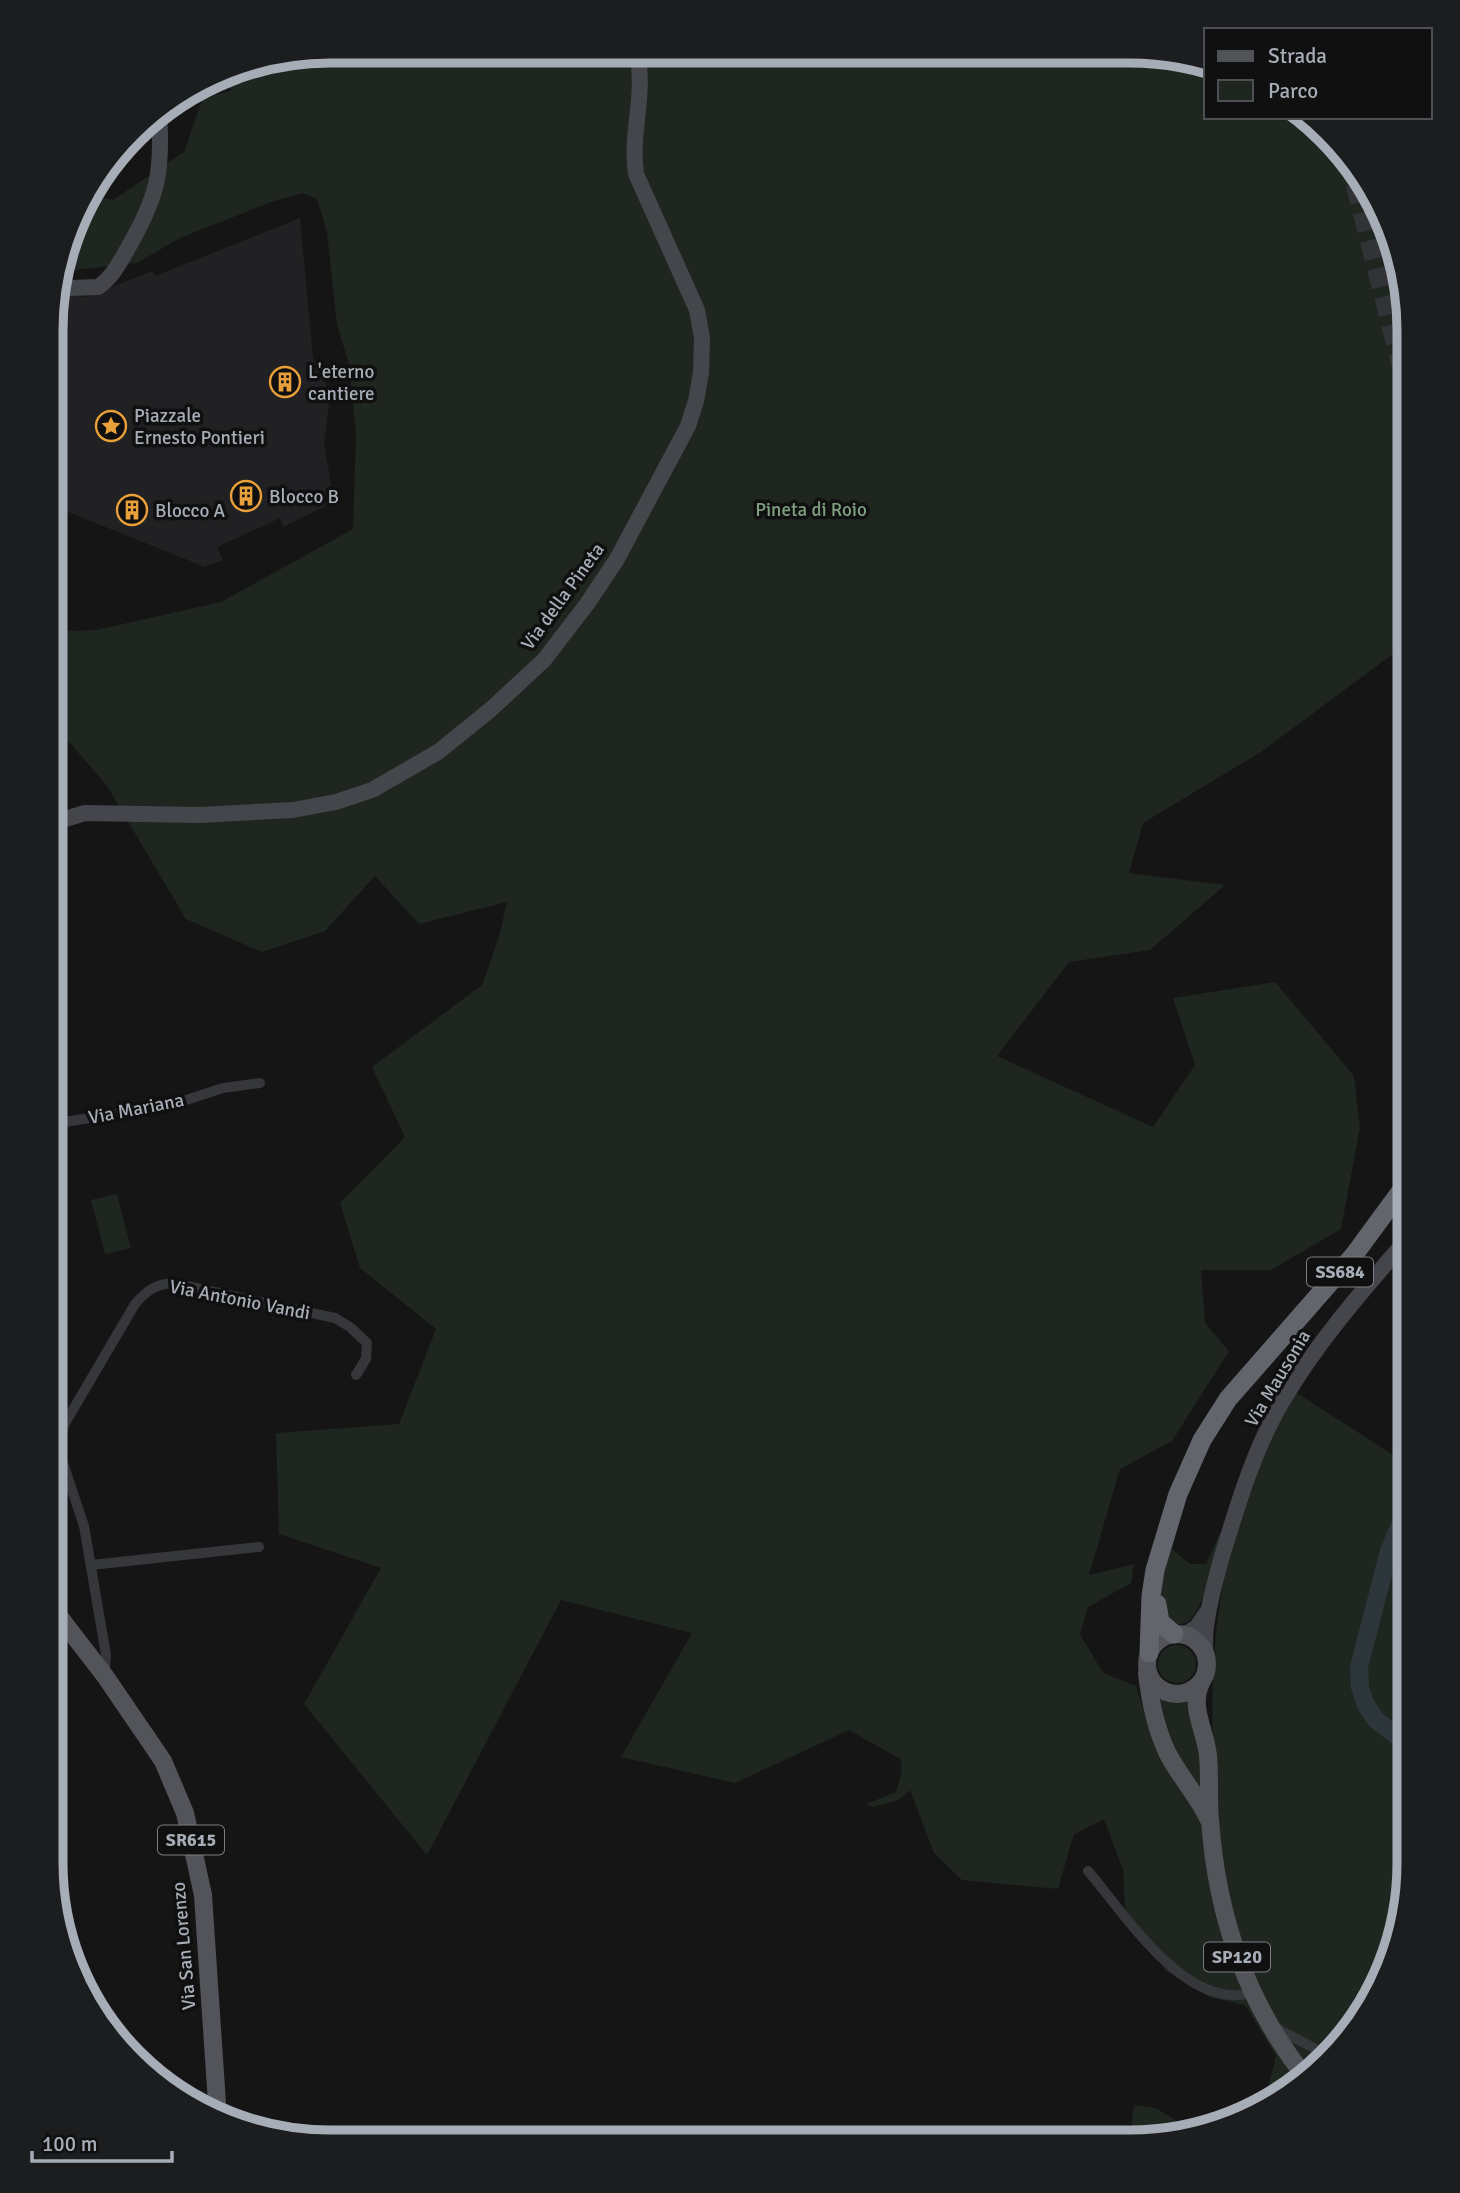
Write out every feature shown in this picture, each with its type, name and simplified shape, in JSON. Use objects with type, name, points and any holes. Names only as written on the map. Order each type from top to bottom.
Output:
[{"type":"highway","name":"SS684","points":[[1148,1660],[1153,1583],[1163,1539],[1187,1472],[1217,1414],[1354,1255],[1397,1196]]},
{"type":"highway","name":"SS684","points":[[1163,1539],[1157,1583],[1157,1609],[1162,1625],[1179,1634]]},
{"type":"main road","name":"Via della Pineta","points":[[63,819],[85,813],[200,815],[293,810],[336,802],[372,790],[438,752],[490,710],[557,645],[617,559],[688,426],[701,373],[702,338],[697,310],[636,174],[633,151],[641,84],[638,63]]},
{"type":"main road","points":[[66,289],[98,287],[110,276],[124,256],[151,206],[160,176],[159,125]]},
{"type":"main road","name":"Via Mausonia","points":[[1206,1655],[1205,1636],[1210,1604],[1234,1517],[1260,1446],[1282,1403],[1332,1329],[1397,1251]]},
{"type":"main road","name":"Via Mausonia","points":[[1179,1634],[1201,1622],[1210,1604]]},
{"type":"main road","name":"Via San Lorenzo","points":[[63,1622],[163,1761],[185,1813],[203,1895],[217,2105]]},
{"type":"main road","points":[[1179,1634],[1198,1642],[1206,1655],[1207,1670],[1201,1683],[1187,1693],[1169,1694],[1154,1684],[1148,1660],[1159,1640],[1179,1634]]},
{"type":"main road","name":"SP120","points":[[1148,1660],[1149,1690],[1162,1738],[1175,1765],[1209,1819]]},
{"type":"main road","name":"SP120","points":[[1201,1683],[1196,1704],[1207,1751],[1209,1819],[1229,1935],[1252,1993],[1271,2031],[1300,2069]]},
{"type":"street","name":"Via Mariana","points":[[63,1122],[171,1105],[223,1088],[260,1083]]},
{"type":"street","name":"Via Antonio Vandi","points":[[63,1430],[135,1304],[151,1288],[162,1283],[185,1284],[344,1322],[367,1343],[366,1359],[356,1375]]},
{"type":"street","name":"Via Antonio Vandi","points":[[63,1465],[79,1511],[91,1565],[106,1655],[105,1667],[101,1671]]},
{"type":"street","points":[[91,1565],[259,1547]]},
{"type":"street","points":[[1088,1871],[1154,1950],[1184,1978],[1217,1994],[1237,1996],[1252,1993]]},
{"type":"street","points":[[1271,2031],[1278,2029],[1320,2051]]},
{"type":"shaded area","points":[[300,218],[313,358],[326,385],[329,407],[324,442],[334,502],[283,527],[280,518],[217,547],[223,560],[205,567],[63,510],[65,295],[87,297],[152,271],[155,276]]},
{"type":"green space","name":"Pineta di Roio","points":[[330,63],[1165,65],[1204,73],[1204,119],[1294,119],[1331,154],[1361,196],[1383,244],[1395,295],[1397,651],[1261,752],[1143,823],[1129,873],[1225,885],[1150,950],[1069,962],[997,1056],[1153,1127],[1195,1065],[1173,998],[1275,982],[1354,1076],[1360,1128],[1341,1229],[1271,1270],[1201,1270],[1205,1323],[1229,1351],[1172,1441],[1120,1469],[1089,1575],[1134,1564],[1131,1583],[1088,1607],[1080,1634],[1103,1673],[1136,1686],[1154,1745],[1203,1822],[1212,1887],[1296,2072],[1267,2092],[1276,2056],[1245,2005],[1209,1997],[1165,1970],[1125,1908],[1123,1870],[1104,1819],[1074,1834],[1058,1889],[962,1880],[934,1853],[910,1790],[897,1801],[872,1807],[866,1804],[896,1792],[901,1776],[901,1763],[900,1759],[849,1730],[735,1783],[621,1757],[692,1633],[561,1600],[427,1855],[304,1704],[381,1568],[279,1534],[276,1433],[399,1424],[436,1329],[360,1268],[340,1203],[405,1137],[372,1067],[482,985],[499,937],[507,902],[419,924],[375,876],[325,931],[262,952],[186,919],[107,786],[63,735],[63,632],[96,630],[221,602],[353,529],[356,435],[349,364],[337,325],[327,232],[317,199],[302,193],[274,201],[180,238],[137,263],[70,269],[83,228],[98,197],[113,200],[184,152],[203,98],[231,91],[230,82],[261,72],[295,65]]},
{"type":"green space","points":[[117,1194],[131,1248],[105,1254],[91,1200]]},
{"type":"green space","points":[[1294,1391],[1397,1457],[1395,1898],[1383,1949],[1361,1997],[1342,2026],[1304,2065],[1251,1972],[1234,1926],[1224,1873],[1213,1751],[1215,1650],[1224,1582],[1243,1508],[1275,1429]]},
{"type":"green space","points":[[1178,1522],[1172,1549],[1190,1564],[1206,1564],[1220,1532],[1213,1566],[1199,1606],[1188,1622],[1180,1624],[1171,1623],[1160,1602],[1161,1570]]},
{"type":"green space","points":[[1177,1645],[1190,1651],[1196,1664],[1190,1677],[1177,1683],[1164,1677],[1158,1664],[1164,1651]]},
{"type":"green space","points":[[1159,1693],[1171,1698],[1189,1696],[1203,1746],[1208,1811],[1172,1740]]},
{"type":"green space","points":[[1134,2105],[1156,2108],[1183,2125],[1165,2128],[1131,2130]]},
{"type":"waterway","points":[[1397,1532],[1389,1551],[1359,1667],[1360,1687],[1366,1705],[1376,1720],[1397,1736]]},
{"type":"tunnel","points":[[1356,189],[1397,350]]},
{"type":"place","name":"L'eterno cantiere","points":[[285,382]]},
{"type":"place","name":"Piazzale Ernesto Pontieri","points":[[111,426]]},
{"type":"place","name":"Blocco B","points":[[246,496]]},
{"type":"place","name":"Blocco A","points":[[132,510]]}]
